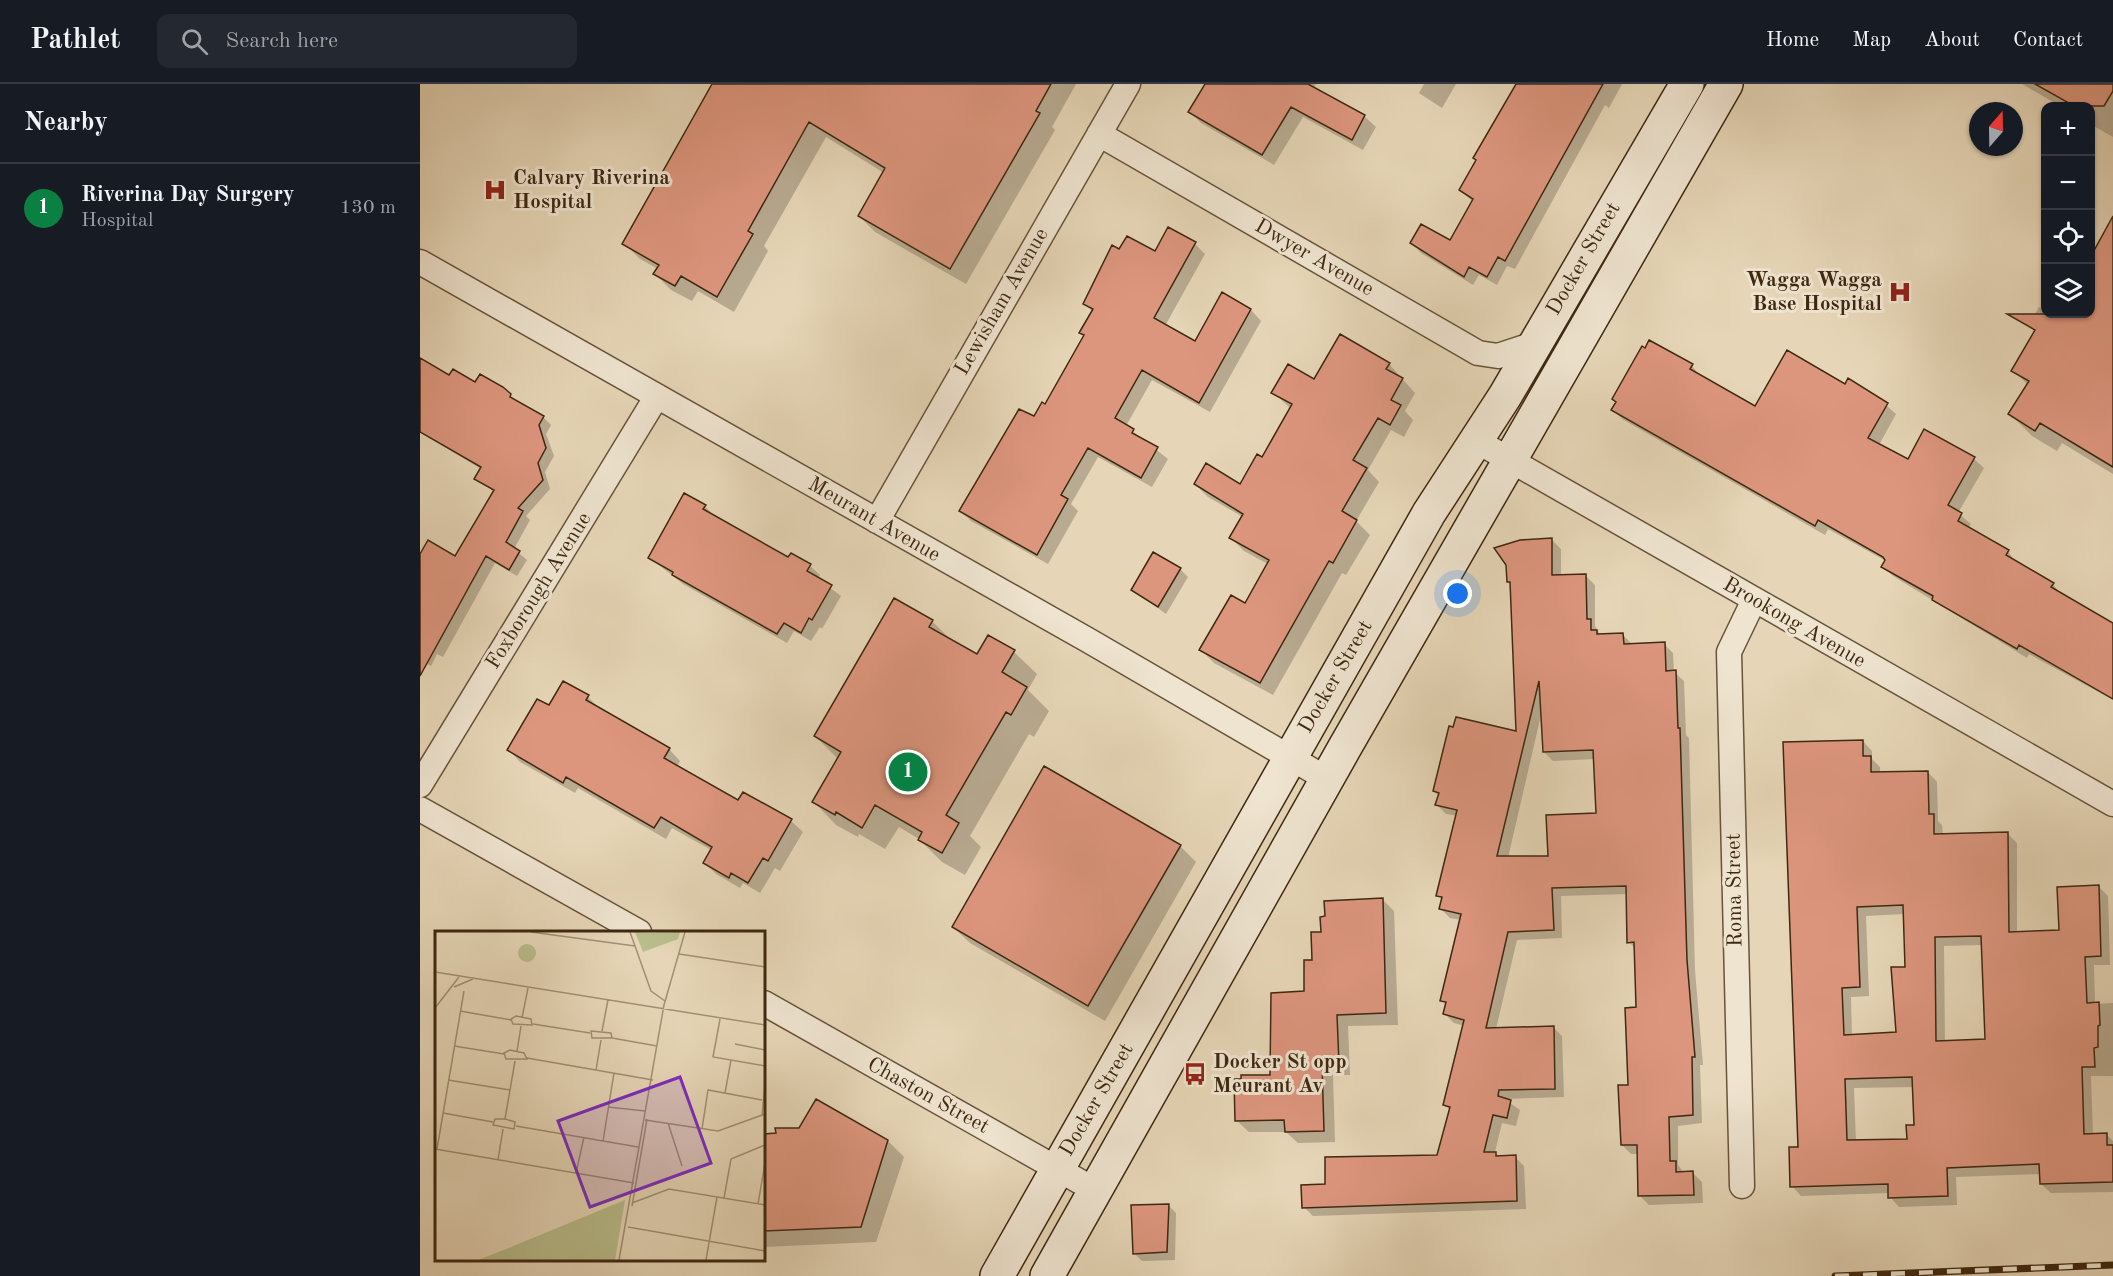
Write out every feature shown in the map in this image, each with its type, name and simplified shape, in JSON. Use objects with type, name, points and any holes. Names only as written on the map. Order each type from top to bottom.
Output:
[{"type":"main road","name":"Docker Street","points":[[997,1276],[1429,513],[1534,344],[1687,84]]},
{"type":"main road","name":"Docker Street","points":[[1047,1276],[1327,779],[1726,84]]},
{"type":"street","name":"Lewisham Avenue","points":[[877,521],[1128,84]]},
{"type":"street","name":"Dwyer Avenue","points":[[1099,135],[1478,353],[1498,356],[1534,344]]},
{"type":"street","name":"Meurant Avenue","points":[[420,262],[1327,779]]},
{"type":"street","name":"Foxborough Avenue","points":[[420,785],[657,396]]},
{"type":"street","name":"Brookong Avenue","points":[[1475,440],[2113,804]]},
{"type":"street","name":"Roma Street","points":[[1742,1186],[1729,652],[1754,600]]},
{"type":"street","points":[[420,809],[635,931]]},
{"type":"street","name":"Chaston Street","points":[[765,1004],[1094,1189]]},
{"type":"building","points":[[712,84],[1051,84],[1036,111],[1040,113],[950,269],[858,216],[885,168],[809,122],[748,231],[753,234],[717,297],[681,276],[675,286],[653,274],[659,265],[622,244]]},
{"type":"building","points":[[1205,84],[1308,84],[1365,115],[1352,140],[1291,107],[1262,155],[1188,112]]},
{"type":"building","points":[[1516,84],[1603,84],[1505,261],[1498,257],[1487,277],[1469,267],[1464,277],[1410,243],[1421,224],[1450,240],[1473,199],[1459,190],[1476,160],[1473,158]]},
{"type":"building","points":[[2035,84],[2113,84],[2113,91],[2104,106],[2095,106],[2095,102],[2067,102]]},
{"type":"building","points":[[2113,216],[2113,467],[2040,423],[2035,431],[2008,414],[2029,381],[2011,371],[2035,330],[2007,314],[2041,314],[2041,318],[2095,318],[2095,249]]},
{"type":"building","points":[[1168,227],[1196,242],[1154,318],[1195,341],[1222,292],[1251,309],[1199,403],[1142,370],[1115,418],[1134,429],[1132,433],[1158,447],[1141,478],[1088,448],[1061,495],[1068,499],[1037,555],[959,511],[1019,409],[1034,416],[1042,402],[1045,404],[1084,335],[1079,333],[1093,309],[1083,304],[1112,245],[1119,249],[1127,236],[1155,251]]},
{"type":"building","points":[[1340,334],[1390,363],[1386,369],[1403,378],[1391,400],[1401,405],[1390,425],[1378,418],[1353,460],[1367,468],[1342,511],[1357,520],[1333,563],[1329,561],[1260,683],[1199,650],[1231,595],[1245,603],[1269,560],[1229,538],[1243,514],[1194,484],[1206,463],[1240,484],[1257,454],[1262,457],[1292,404],[1271,393],[1288,364],[1314,379]]},
{"type":"building","points":[[1649,340],[1693,364],[1690,369],[1755,406],[1787,350],[1845,384],[1848,378],[1888,403],[1868,438],[1908,459],[1924,429],[1975,457],[1948,505],[1962,513],[1958,521],[2009,550],[2006,555],[2054,583],[2051,587],[2113,623],[2113,699],[2019,645],[2017,649],[1932,600],[1933,596],[1881,567],[1885,560],[1883,557],[1818,520],[1815,526],[1611,410],[1616,402],[1612,399],[1642,346],[1645,348]]},
{"type":"building","points":[[420,358],[449,375],[453,369],[475,382],[480,374],[503,387],[511,394],[510,397],[544,416],[539,425],[546,448],[538,463],[543,480],[518,508],[523,511],[506,542],[520,551],[509,570],[486,556],[420,676],[420,554],[428,540],[455,556],[494,490],[474,479],[481,467],[420,432]]},
{"type":"building","points":[[684,493],[706,505],[703,509],[788,557],[791,553],[811,564],[807,571],[832,585],[812,620],[809,618],[801,633],[784,623],[777,634],[672,575],[673,572],[648,558]]},
{"type":"building","points":[[1552,538],[1552,575],[1586,574],[1587,619],[1591,619],[1591,630],[1597,630],[1597,634],[1623,633],[1624,644],[1665,642],[1666,671],[1676,670],[1687,960],[1695,1057],[1692,1057],[1693,1115],[1669,1117],[1670,1161],[1676,1161],[1676,1172],[1693,1171],[1694,1195],[1638,1196],[1637,1145],[1621,1145],[1618,1085],[1628,1085],[1625,1008],[1636,1007],[1634,942],[1627,943],[1626,886],[1552,888],[1554,930],[1508,932],[1486,1028],[1554,1026],[1555,1089],[1499,1090],[1498,1096],[1511,1100],[1507,1118],[1493,1115],[1484,1152],[1496,1152],[1496,1156],[1516,1155],[1517,1201],[1302,1208],[1301,1185],[1325,1184],[1325,1157],[1437,1155],[1450,1107],[1443,1105],[1464,1020],[1443,1014],[1446,1002],[1440,1001],[1461,914],[1439,909],[1442,897],[1436,896],[1457,810],[1435,805],[1439,793],[1433,791],[1449,726],[1453,727],[1456,717],[1516,731],[1510,582],[1507,582],[1506,565],[1494,548],[1520,540]],"holes":[[[1539,681],[1543,752],[1593,750],[1596,813],[1546,815],[1548,856],[1497,856]]]},
{"type":"building","points":[[1153,552],[1181,568],[1158,607],[1131,590]]},
{"type":"building","points":[[894,598],[933,620],[929,627],[977,654],[988,635],[1015,650],[1002,672],[1027,687],[1011,715],[1006,712],[946,815],[959,823],[942,853],[918,840],[922,832],[875,805],[862,828],[836,812],[835,815],[812,802],[841,752],[814,736]]},
{"type":"building","points":[[563,681],[589,695],[586,700],[670,748],[664,758],[738,800],[743,792],[792,819],[768,861],[763,858],[748,883],[731,873],[729,878],[703,863],[712,847],[661,817],[654,828],[566,777],[563,783],[507,750],[537,699],[549,705]]},
{"type":"building","points":[[1863,740],[1863,756],[1871,756],[1871,772],[1928,771],[1929,814],[1934,814],[1934,834],[2008,832],[2009,932],[2059,930],[2057,887],[2099,885],[2101,956],[2085,957],[2087,1003],[2099,1002],[2100,1025],[2098,1026],[2098,1047],[2094,1048],[2095,1067],[2082,1067],[2084,1134],[2107,1133],[2107,1145],[2113,1145],[2113,1182],[2040,1184],[2039,1164],[1947,1168],[1948,1196],[1888,1198],[1888,1184],[1790,1187],[1789,1147],[1798,1147],[1783,742]],"holes":[[[1903,905],[1905,967],[1891,967],[1896,1032],[1844,1035],[1842,988],[1860,987],[1857,907]],[[1981,936],[1985,1039],[1936,1041],[1935,937]],[[1912,1077],[1914,1125],[1906,1125],[1907,1139],[1847,1140],[1845,1079]]]},
{"type":"building","points":[[1044,766],[1181,845],[1088,1006],[952,927]]},
{"type":"building","points":[[1383,898],[1386,1013],[1337,1015],[1339,1064],[1322,1064],[1324,1131],[1285,1132],[1284,1120],[1235,1121],[1234,1079],[1241,1079],[1241,1075],[1270,1075],[1271,993],[1304,991],[1304,960],[1312,960],[1311,932],[1321,932],[1320,917],[1325,916],[1324,901]]},
{"type":"building","points":[[816,1099],[888,1140],[861,1227],[765,1231],[765,1134],[776,1133],[775,1128],[799,1128]]},
{"type":"building","points":[[1169,1204],[1167,1252],[1133,1254],[1131,1205]]},
{"type":"railway","points":[[1835,1276],[2113,1265]]},
{"type":"place","name":"Calvary Riverina Hospital","points":[[495,190]]},
{"type":"place","name":"Wagga Wagga Base Hospital","points":[[1900,292]]},
{"type":"place","name":"Riverina Day Surgery","points":[[908,772]]},
{"type":"place","name":"Docker St opp Meurant Av","points":[[1195,1074]]}]
